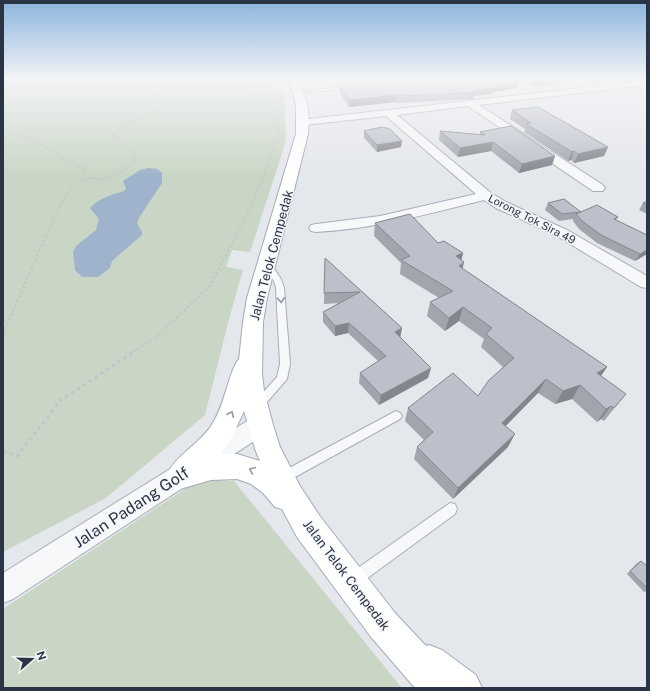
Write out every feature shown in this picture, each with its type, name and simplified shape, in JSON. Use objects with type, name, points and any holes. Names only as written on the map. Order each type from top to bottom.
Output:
[{"type":"main road","name":"Jalan Telok Cempedak","points":[[303,111],[304,122],[300,148],[257,298],[253,322],[250,374],[258,417],[268,449],[308,526],[383,625],[439,688]]},
{"type":"main road","points":[[180,476],[209,448],[223,431],[234,409],[251,347]]},
{"type":"main road","points":[[180,476],[210,467],[229,465],[246,467],[261,473],[276,485],[308,526]]},
{"type":"main road","points":[[383,625],[434,667],[463,688]]},
{"type":"street","points":[[304,122],[405,111]]},
{"type":"street","points":[[482,111],[598,188]]},
{"type":"street","name":"Lorong Tok Sira 49","points":[[389,113],[486,196],[501,205],[562,233],[646,281]]},
{"type":"street","points":[[316,228],[361,224],[486,196]]},
{"type":"street","name":"Jalan Padang Golf","points":[[3,589],[180,476],[258,417]]},
{"type":"lane","points":[[258,417],[282,379],[284,364],[280,288],[278,280],[266,266]]},
{"type":"lane","points":[[282,478],[396,416]]},
{"type":"lane","points":[[351,581],[450,509]]},
{"type":"path","points":[[3,334],[60,205],[71,189],[85,178],[102,179],[114,176],[130,166],[135,160],[134,153],[112,134],[123,126],[156,111]]},
{"type":"path","points":[[3,451],[17,456],[61,400],[157,336],[210,286],[246,220],[279,137],[275,111]]},
{"type":"path","points":[[3,126],[16,135],[40,144],[79,165],[85,170],[85,178]]},
{"type":"green space","points":[[3,111],[285,111],[286,141],[250,252],[232,250],[226,267],[243,270],[205,415],[106,498],[3,552]]},
{"type":"green space","points":[[200,479],[234,481],[402,688],[3,688],[3,609]]},
{"type":"water","points":[[148,168],[157,169],[162,173],[162,183],[137,223],[142,235],[112,261],[110,268],[98,277],[82,277],[75,270],[73,252],[77,245],[96,230],[99,219],[90,208],[101,199],[124,191],[126,188],[123,181],[140,170]]},
{"type":"building","points":[[514,111],[545,111],[608,147],[578,154],[574,151],[572,152],[526,124],[531,123]]},
{"type":"building","points":[[511,126],[555,156],[522,164],[493,142],[460,148],[440,131],[485,135],[480,132]]},
{"type":"building","points":[[382,127],[390,129],[402,141],[377,145],[364,131]]},
{"type":"building","points":[[564,199],[581,212],[562,214],[548,203]]},
{"type":"building","points":[[597,205],[618,217],[614,219],[647,235],[647,250],[640,254],[601,235],[582,221],[576,214]]},
{"type":"building","points":[[410,214],[438,243],[444,241],[463,253],[456,256],[464,262],[459,266],[607,367],[597,373],[626,394],[614,408],[611,406],[606,409],[580,385],[563,391],[546,379],[502,423],[515,434],[458,488],[417,447],[433,432],[408,408],[453,373],[478,396],[489,380],[514,358],[486,334],[492,328],[463,307],[449,318],[430,302],[453,291],[401,260],[410,256],[375,223]]},
{"type":"building","points":[[325,258],[402,328],[395,332],[431,368],[381,395],[360,373],[386,356],[349,323],[335,326],[323,312],[360,292],[324,293]]},
{"type":"building","points":[[641,561],[647,566],[647,588],[630,571]]}]
